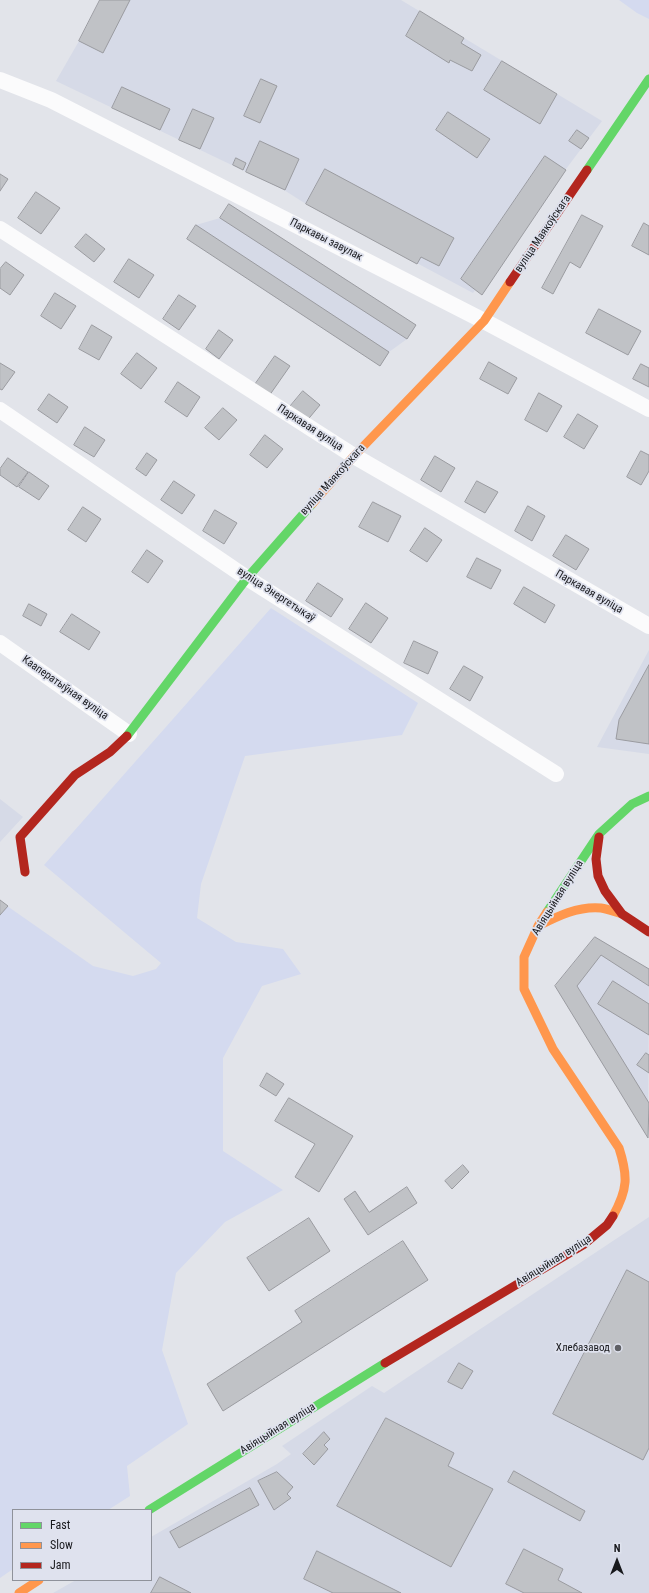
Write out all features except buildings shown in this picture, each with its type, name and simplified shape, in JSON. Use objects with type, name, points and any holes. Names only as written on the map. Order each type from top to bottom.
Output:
[{"type":"main road","name":"вуліца Маякоўскага","points":[[25,872],[20,837],[75,775],[110,752],[129,734],[247,578],[354,456],[484,321],[649,79]]},
{"type":"main road","name":"Авіяцыйная вуліца","points":[[151,1509],[414,1345],[583,1245],[608,1225],[619,1204],[626,1185],[626,1166],[619,1148],[553,1049],[524,989],[524,957],[538,926],[599,834],[632,804],[649,796]]},
{"type":"main road","points":[[599,834],[596,859],[598,876],[606,891],[622,914]]},
{"type":"main road","points":[[538,926],[561,914],[581,908],[599,908],[622,914],[649,932]]},
{"type":"main road","points":[[19,1593],[37,1581]]},
{"type":"street","name":"Паркавы завулак","points":[[0,80],[51,100],[484,321],[649,409]]},
{"type":"street","name":"Паркавая вуліца","points":[[0,229],[354,456],[649,626]]},
{"type":"street","name":"вуліца Энергетыкаў","points":[[0,410],[247,578],[556,774]]},
{"type":"street","name":"Кааператыўная вуліца","points":[[0,643],[129,734]]},
{"type":"shaded area","points":[[100,0],[401,0],[602,121],[473,293],[306,204],[284,190],[56,81]]},
{"type":"shaded area","points":[[619,0],[649,0],[649,19],[637,13]]},
{"type":"shaded area","points":[[229,204],[416,325],[407,339],[389,352],[380,366],[187,239],[196,225],[220,218]]},
{"type":"shaded area","points":[[271,608],[418,703],[402,735],[245,756],[201,884],[197,918],[236,942],[283,949],[301,974],[262,986],[223,1058],[223,1151],[283,1190],[225,1222],[176,1273],[162,1350],[188,1424],[127,1466],[130,1496],[110,1509],[12,1509],[12,1570],[0,1578],[0,901],[93,966],[133,976],[156,969],[161,963],[44,865]]},
{"type":"shaded area","points":[[649,650],[649,754],[597,747]]},
{"type":"shaded area","points":[[0,799],[23,817],[0,842]]},
{"type":"shaded area","points":[[595,937],[649,969],[648,1138],[555,986]]},
{"type":"shaded area","points":[[649,1217],[649,1593],[53,1593],[74,1581],[152,1581],[152,1536],[277,1464],[291,1454],[282,1446],[372,1386],[384,1393]]},
{"type":"traffic: fast","points":[[587,170],[649,79]]},
{"type":"traffic: fast","points":[[127,736],[247,578],[312,504]]},
{"type":"traffic: fast","points":[[547,912],[599,834],[632,804],[649,796]]},
{"type":"traffic: fast","points":[[151,1509],[385,1363]]},
{"type":"traffic: slow","points":[[312,504],[354,456],[484,321],[510,282]]},
{"type":"traffic: slow","points":[[538,926],[561,915],[576,910],[601,908],[622,914]]},
{"type":"traffic: slow","points":[[547,912],[538,926],[524,957],[524,989],[553,1049],[619,1148],[624,1167],[625,1182],[622,1198],[613,1216]]},
{"type":"traffic: slow","points":[[19,1593],[37,1581]]},
{"type":"traffic: jam","points":[[510,282],[587,170]]},
{"type":"traffic: jam","points":[[25,872],[20,837],[75,775],[110,752],[127,736]]},
{"type":"traffic: jam","points":[[599,837],[596,859],[598,876],[605,891],[622,914],[649,932]]},
{"type":"traffic: jam","points":[[385,1363],[583,1245],[607,1225],[613,1216]]},
{"type":"place","name":"Хлебазавод","points":[[618,1348]]}]
